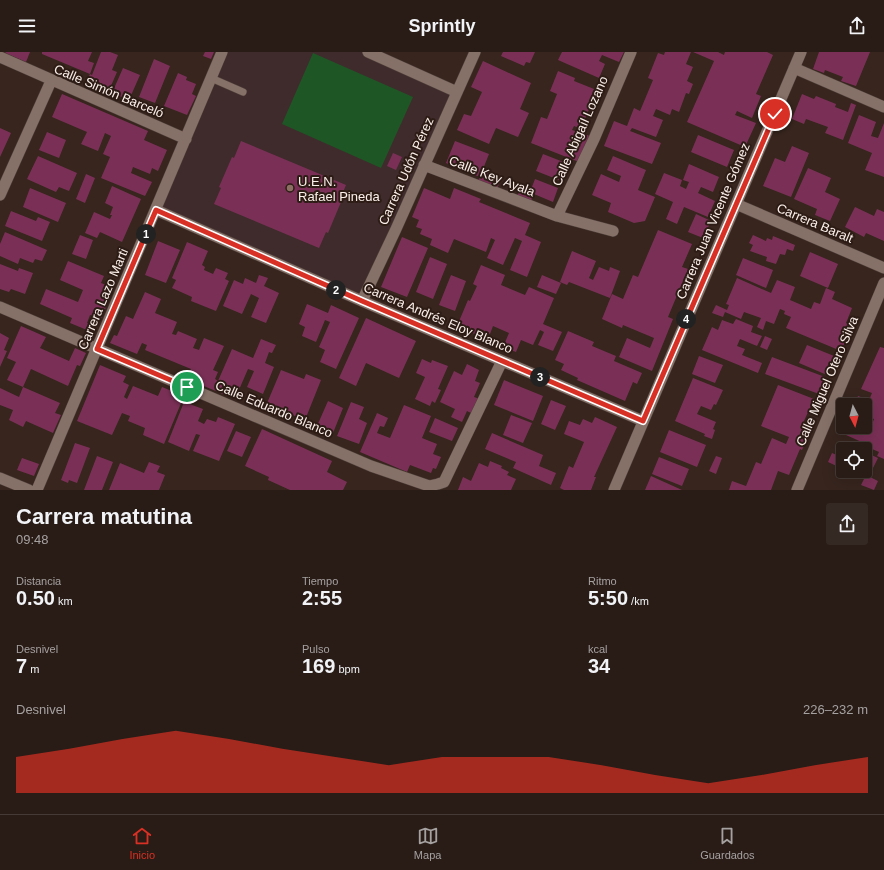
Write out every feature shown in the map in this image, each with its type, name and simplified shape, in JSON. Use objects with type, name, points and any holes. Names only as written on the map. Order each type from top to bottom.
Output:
[{"type":"street","name":"Carrera Lazo Marti","points":[[37,490],[222,52]]},
{"type":"street","points":[[368,52],[457,92]]},
{"type":"street","name":"Carrera Udón Pérez","points":[[362,301],[396,229],[475,52]]},
{"type":"street","name":"Calle Abigaíl Lozano","points":[[554,214],[594,139],[631,52]]},
{"type":"street","name":"Carrera Juan Vicente Gómez","points":[[614,490],[801,52]]},
{"type":"street","name":"Calle Simón Barceló","points":[[0,58],[186,139]]},
{"type":"street","points":[[794,68],[884,107]]},
{"type":"street","points":[[0,195],[51,81]]},
{"type":"street","name":"Calle Key Ayala","points":[[424,165],[554,214],[613,231]]},
{"type":"street","name":"Carrera Baralt","points":[[736,204],[884,268]]},
{"type":"street","name":"Carrera Andrés Eloy Blanco","points":[[156,210],[362,301],[643,421]]},
{"type":"street","name":"Calle Miguel Otero Silva","points":[[797,490],[884,283]]},
{"type":"street","name":"Calle Eduardo Blanco","points":[[0,307],[371,466],[428,488]]},
{"type":"street","points":[[428,488],[444,482],[502,361]]},
{"type":"street","points":[[0,478],[29,490]]},
{"type":"lane","points":[[211,78],[243,92]]},
{"type":"shaded area","name":"U.E.N. Rafael Pineda","points":[[222,52],[368,52],[457,92],[362,301],[156,210]]},
{"type":"green space","points":[[313,53],[413,97],[381,168],[282,124]]},
{"type":"building","points":[[30,52],[26,62],[5,53]]},
{"type":"building","points":[[42,52],[92,52],[88,61],[94,63],[90,74],[42,54]]},
{"type":"building","points":[[101,52],[110,52],[118,55],[112,70],[117,72],[107,95],[85,85],[90,74],[92,75]]},
{"type":"building","points":[[205,52],[214,52],[211,59],[203,56]]},
{"type":"building","points":[[503,52],[535,52],[530,63],[526,62],[524,66],[501,56]]},
{"type":"building","points":[[562,52],[624,52],[619,62],[602,55],[599,61],[605,64],[599,78],[558,60]]},
{"type":"building","points":[[665,52],[691,52],[686,64],[693,67],[687,81],[693,84],[689,94],[686,93],[679,112],[672,109],[670,115],[656,109],[653,116],[663,120],[656,137],[632,128],[630,131],[661,143],[652,164],[604,146],[614,121],[627,126],[634,108],[640,111],[653,80],[648,78],[658,53],[664,55]]},
{"type":"building","points":[[693,52],[718,52],[724,55],[725,52],[767,52],[773,55],[756,94],[761,96],[752,118],[737,111],[735,115],[756,123],[745,147],[687,122],[714,61]]},
{"type":"building","points":[[819,52],[870,52],[856,86],[841,81],[843,77],[825,70],[824,73],[813,69]]},
{"type":"building","points":[[154,59],[170,66],[155,103],[139,97]]},
{"type":"building","points":[[483,61],[531,83],[520,109],[529,113],[518,137],[496,128],[489,144],[457,130],[464,114],[471,116],[482,92],[471,87]]},
{"type":"building","points":[[123,68],[140,75],[129,100],[112,93]]},
{"type":"building","points":[[558,71],[575,78],[574,81],[594,89],[588,106],[590,107],[581,129],[574,126],[572,130],[590,136],[579,162],[531,143],[541,117],[547,119],[557,94],[550,91]]},
{"type":"building","points":[[178,73],[187,77],[186,80],[196,84],[192,94],[196,96],[187,115],[164,106]]},
{"type":"building","points":[[62,94],[148,131],[144,140],[167,150],[158,171],[152,168],[150,174],[133,167],[131,173],[152,182],[145,196],[101,178],[110,157],[103,154],[111,136],[105,133],[98,151],[81,144],[87,132],[52,117]]},
{"type":"building","points":[[802,94],[814,99],[816,96],[836,104],[835,107],[848,112],[851,103],[856,105],[843,140],[825,133],[828,127],[806,119],[804,124],[792,119]]},
{"type":"building","points":[[859,115],[876,122],[871,136],[878,138],[884,123],[884,177],[865,170],[872,153],[848,143]]},
{"type":"building","points":[[0,128],[11,133],[0,157]]},
{"type":"building","points":[[47,132],[66,140],[59,158],[39,150]]},
{"type":"building","points":[[698,135],[734,150],[727,167],[691,152]]},
{"type":"building","points":[[241,141],[346,185],[339,202],[341,202],[328,233],[326,232],[319,248],[214,204],[221,188],[219,187],[232,157],[234,158]]},
{"type":"building","points":[[455,141],[489,154],[483,169],[502,177],[497,189],[478,181],[480,177],[446,163]]},
{"type":"building","points":[[792,146],[809,153],[791,197],[763,186],[775,158],[785,162]]},
{"type":"building","points":[[393,153],[402,157],[396,170],[387,166]]},
{"type":"building","points":[[543,154],[566,163],[559,180],[536,171]]},
{"type":"building","points":[[38,156],[77,173],[69,191],[59,187],[56,192],[27,179]]},
{"type":"building","points":[[613,156],[646,170],[638,190],[655,197],[645,221],[634,223],[608,212],[611,203],[592,195],[601,174],[619,182],[621,176],[607,170]]},
{"type":"building","points":[[689,164],[719,177],[713,192],[701,187],[698,193],[715,201],[708,217],[684,207],[677,224],[666,219],[673,202],[655,194],[664,173],[682,180],[680,186],[686,189],[689,182],[683,180]]},
{"type":"building","points":[[808,168],[831,178],[825,192],[840,199],[830,221],[815,215],[817,209],[794,199]]},
{"type":"building","points":[[86,174],[95,178],[85,203],[76,199]]},
{"type":"building","points":[[535,179],[558,188],[553,202],[534,194],[531,201],[517,196],[521,188],[530,192]]},
{"type":"building","points":[[112,186],[141,199],[122,242],[100,232],[97,238],[85,233],[94,212],[110,219],[113,207],[105,203]]},
{"type":"building","points":[[30,188],[66,203],[58,222],[23,207]]},
{"type":"building","points":[[424,188],[450,199],[454,188],[481,199],[479,202],[530,223],[525,235],[541,242],[527,277],[510,270],[522,241],[515,238],[503,265],[487,258],[495,240],[491,238],[486,252],[454,239],[448,253],[430,245],[432,239],[420,234],[422,229],[416,227],[419,220],[412,217]]},
{"type":"building","points":[[855,207],[874,216],[877,209],[884,212],[884,241],[866,233],[864,237],[845,227]]},
{"type":"building","points":[[11,211],[36,221],[38,217],[50,222],[42,241],[5,226]]},
{"type":"building","points":[[696,214],[711,221],[703,238],[688,232]]},
{"type":"building","points":[[658,230],[692,244],[682,267],[688,269],[668,317],[673,319],[652,371],[619,357],[627,338],[650,348],[654,338],[623,325],[622,328],[602,319],[612,294],[623,299],[633,275],[638,277]]},
{"type":"building","points":[[5,232],[47,250],[42,261],[35,259],[33,263],[20,258],[18,264],[0,256],[0,244]]},
{"type":"building","points":[[80,235],[93,240],[86,259],[72,254]]},
{"type":"building","points":[[753,235],[766,241],[767,238],[772,240],[773,236],[795,245],[793,251],[787,249],[785,255],[780,254],[776,264],[766,261],[767,257],[750,251],[753,245],[749,243]]},
{"type":"building","points":[[402,237],[428,248],[407,297],[381,287]]},
{"type":"building","points":[[158,241],[180,250],[166,283],[145,275]]},
{"type":"building","points":[[187,242],[208,251],[202,265],[205,267],[204,270],[213,274],[216,268],[228,273],[225,279],[229,281],[216,311],[191,301],[192,297],[172,288],[176,280],[172,278]]},
{"type":"building","points":[[572,251],[596,261],[589,278],[593,280],[599,267],[609,271],[610,267],[620,271],[610,298],[569,282],[567,285],[560,282]]},
{"type":"building","points":[[810,252],[838,264],[828,288],[800,276]]},
{"type":"building","points":[[430,257],[447,264],[433,299],[416,292]]},
{"type":"building","points":[[743,258],[773,270],[766,288],[736,275]]},
{"type":"building","points":[[68,261],[104,276],[101,283],[114,288],[101,319],[90,315],[87,323],[89,324],[87,330],[70,323],[72,318],[40,304],[46,289],[78,302],[83,290],[60,280]]},
{"type":"building","points":[[0,264],[18,271],[19,268],[33,273],[25,294],[11,289],[9,292],[0,289]]},
{"type":"building","points":[[481,265],[505,275],[501,285],[525,295],[529,287],[554,298],[543,324],[562,332],[553,351],[538,345],[544,332],[540,330],[533,345],[521,340],[516,352],[503,347],[509,333],[493,326],[490,334],[481,330],[479,336],[457,326],[468,300],[470,301],[477,286],[473,284]]},
{"type":"building","points":[[259,275],[268,278],[264,286],[279,293],[266,323],[251,317],[259,298],[251,294],[242,314],[223,306],[234,280],[243,284],[245,278],[256,283]]},
{"type":"building","points":[[451,275],[466,281],[455,311],[439,305]]},
{"type":"building","points":[[542,275],[561,283],[556,294],[537,287]]},
{"type":"building","points":[[737,278],[771,293],[777,280],[795,287],[790,300],[811,309],[814,302],[820,304],[826,288],[835,292],[832,299],[852,308],[846,323],[852,326],[841,351],[786,328],[791,317],[784,314],[785,311],[780,309],[774,324],[766,321],[763,330],[757,327],[761,318],[744,312],[741,319],[725,312],[723,317],[712,313],[716,305],[727,310],[729,305],[726,304]]},
{"type":"building","points":[[145,292],[161,299],[155,313],[177,322],[172,334],[176,335],[178,331],[197,339],[193,348],[199,350],[204,338],[224,346],[213,370],[218,372],[215,379],[218,381],[232,349],[253,358],[261,339],[276,345],[272,353],[269,352],[265,363],[274,367],[263,394],[247,387],[254,371],[248,369],[235,399],[187,379],[191,369],[145,350],[147,345],[142,343],[137,354],[110,343],[114,335],[117,336],[126,316],[133,319]]},
{"type":"building","points":[[307,304],[328,313],[331,305],[359,318],[336,369],[320,362],[325,350],[319,347],[330,322],[325,320],[316,342],[302,336],[305,327],[299,324]]},
{"type":"building","points":[[366,318],[416,341],[399,378],[366,363],[356,386],[339,378]]},
{"type":"building","points":[[736,319],[753,326],[751,332],[762,336],[757,346],[740,339],[737,346],[745,349],[742,355],[762,363],[758,373],[702,350],[712,327],[718,330],[722,320],[733,324]]},
{"type":"building","points":[[21,326],[46,337],[40,348],[69,361],[75,348],[86,353],[80,366],[77,365],[68,386],[31,369],[23,387],[7,380],[16,362],[7,358]]},
{"type":"building","points":[[568,331],[594,342],[592,346],[616,356],[614,361],[642,373],[637,384],[633,382],[625,401],[577,380],[578,378],[561,370],[564,364],[555,360]]},
{"type":"building","points":[[0,333],[9,338],[4,350],[7,351],[0,367]]},
{"type":"building","points":[[765,336],[772,339],[767,350],[760,347]]},
{"type":"building","points":[[807,345],[834,356],[827,375],[799,363]]},
{"type":"building","points":[[880,347],[884,348],[884,459],[877,456],[879,452],[872,449],[872,442],[862,442],[844,434],[872,434],[872,424],[874,419],[872,418],[872,398],[870,398],[872,393],[861,389]]},
{"type":"building","points":[[699,356],[723,365],[715,383],[692,374]]},
{"type":"building","points":[[772,357],[825,377],[819,394],[765,374]]},
{"type":"building","points":[[422,359],[431,363],[432,360],[448,366],[438,389],[441,390],[435,403],[432,401],[430,406],[415,399],[425,377],[416,373]]},
{"type":"building","points":[[467,364],[479,370],[475,381],[480,383],[474,397],[480,399],[473,414],[467,411],[462,422],[451,417],[455,409],[440,402],[454,371],[462,375]]},
{"type":"building","points":[[100,365],[126,376],[123,382],[129,385],[124,397],[127,399],[133,386],[158,396],[162,387],[184,396],[164,444],[143,435],[145,428],[128,421],[130,416],[122,413],[112,435],[77,421]]},
{"type":"building","points":[[281,370],[304,379],[306,374],[321,380],[305,420],[290,414],[289,417],[265,408]]},
{"type":"building","points":[[693,378],[723,390],[716,405],[714,404],[711,410],[701,406],[697,414],[716,422],[713,429],[715,430],[712,439],[704,436],[705,434],[675,421]]},
{"type":"building","points":[[504,380],[543,396],[533,421],[494,405]]},
{"type":"building","points":[[778,385],[814,399],[803,423],[812,427],[802,450],[800,449],[789,475],[778,471],[771,490],[729,490],[732,481],[746,486],[756,462],[761,464],[772,438],[786,444],[789,437],[761,426]]},
{"type":"building","points":[[23,387],[60,403],[55,413],[61,415],[53,433],[26,421],[23,427],[9,420],[13,410],[0,405],[0,388],[19,397]]},
{"type":"building","points":[[551,400],[566,406],[555,430],[541,424]]},
{"type":"building","points":[[328,401],[343,408],[333,433],[317,426]]},
{"type":"building","points":[[184,402],[203,409],[198,421],[204,424],[207,419],[216,422],[218,417],[235,424],[219,461],[193,451],[200,435],[196,434],[189,451],[168,442]]},
{"type":"building","points":[[351,402],[364,407],[359,419],[367,423],[359,444],[337,436]]},
{"type":"building","points":[[404,405],[431,416],[422,438],[437,444],[433,454],[441,457],[436,469],[433,468],[431,473],[410,465],[407,472],[360,452],[377,413],[388,418],[384,427],[380,426],[377,433],[390,438]]},
{"type":"building","points":[[511,415],[532,423],[523,443],[503,435]]},
{"type":"building","points":[[595,417],[617,427],[594,477],[596,477],[591,490],[564,490],[560,488],[569,466],[573,468],[584,442],[564,434],[569,421],[580,425],[583,419],[592,423]]},
{"type":"building","points":[[435,418],[458,428],[452,441],[429,432]]},
{"type":"building","points":[[262,429],[332,461],[327,472],[347,482],[343,490],[290,490],[268,480],[269,477],[245,466]]},
{"type":"building","points":[[669,430],[706,445],[697,467],[660,452]]},
{"type":"building","points":[[236,431],[251,437],[242,457],[227,451]]},
{"type":"building","points":[[492,433],[543,455],[539,466],[556,473],[551,485],[513,468],[516,462],[485,449]]},
{"type":"building","points":[[75,443],[90,448],[77,483],[69,480],[68,483],[61,480]]},
{"type":"building","points":[[832,453],[836,455],[836,466],[828,462]]},
{"type":"building","points":[[872,455],[878,458],[872,468]]},
{"type":"building","points":[[97,456],[113,462],[102,490],[84,490]]},
{"type":"building","points":[[716,456],[722,458],[716,474],[709,471]]},
{"type":"building","points":[[659,457],[689,469],[682,486],[652,474]]},
{"type":"building","points":[[22,458],[39,464],[34,476],[17,470]]},
{"type":"building","points":[[490,461],[502,466],[501,468],[509,472],[507,475],[516,479],[511,490],[458,490],[463,477],[471,481],[479,463],[488,467]]},
{"type":"building","points":[[149,462],[160,466],[157,472],[165,475],[159,490],[109,490],[120,463],[144,473]]},
{"type":"building","points":[[651,476],[682,490],[645,490]]},
{"type":"building","points":[[864,478],[872,478],[878,481],[874,490],[861,485]]},
{"type":"place","name":"U.E.N. Rafael Pineda","points":[[290,188]]},
{"type":"route","points":[[187,387],[97,349],[156,210],[362,301],[643,421],[775,114]]}]
